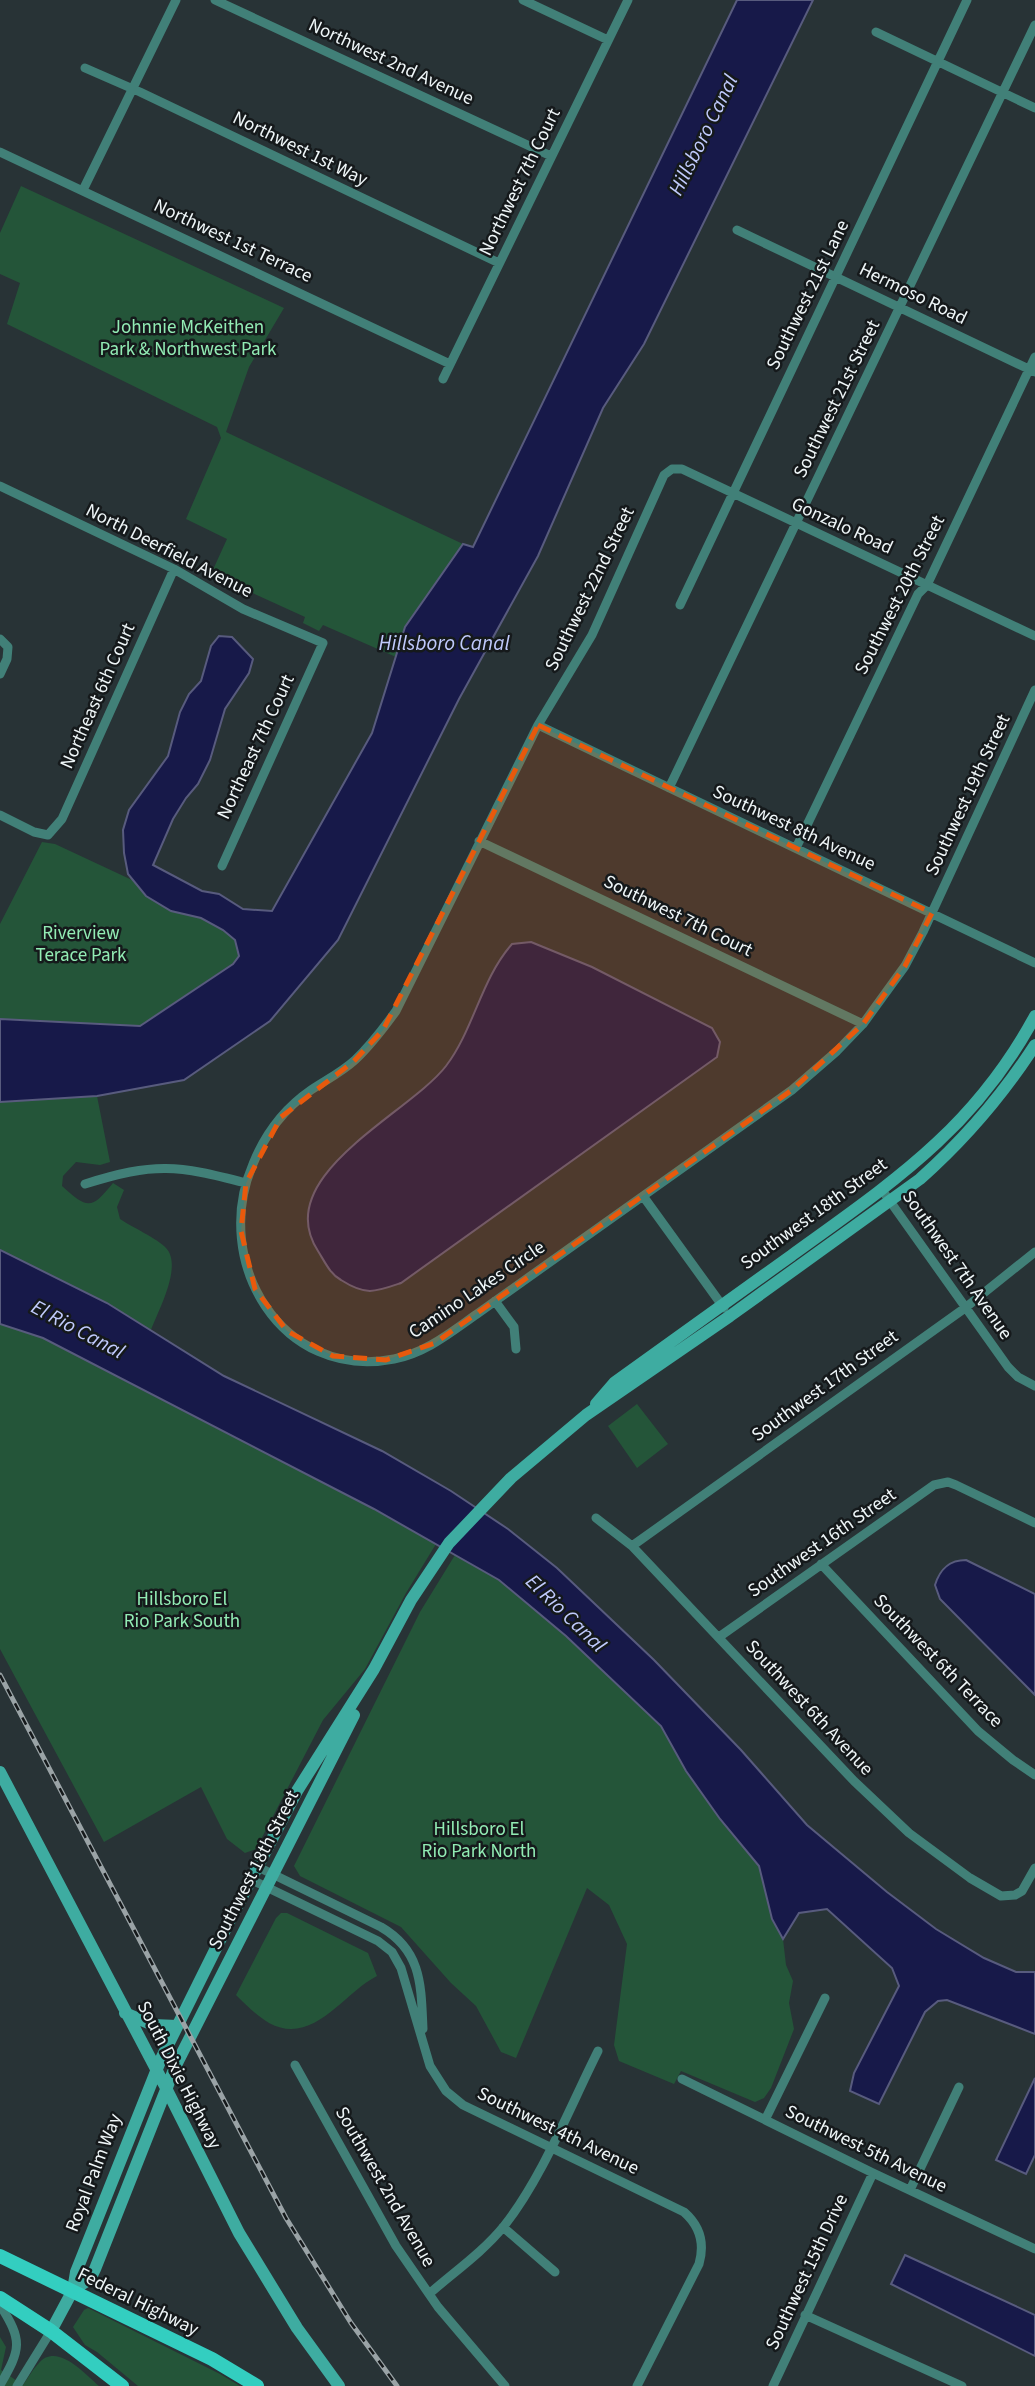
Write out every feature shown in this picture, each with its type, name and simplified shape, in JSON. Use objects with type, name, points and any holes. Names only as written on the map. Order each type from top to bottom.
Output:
[{"type":"main road","name":"Southwest 18th Street","points":[[586,1415],[615,1382],[911,1168],[957,1126],[1004,1068],[1035,1016]]},
{"type":"main road","name":"Southwest 18th Street","points":[[156,2070],[297,1791],[374,1669],[430,1569],[449,1543],[490,1497],[586,1415],[730,1316],[920,1179],[967,1135],[1000,1096],[1035,1045]]},
{"type":"main road","name":"Southwest 18th Street","points":[[166,2088],[358,1706],[374,1669]]},
{"type":"main road","name":"South Dixie Highway","points":[[0,1772],[239,2233],[297,2328],[338,2386]]},
{"type":"main road","points":[[125,2013],[153,2025],[177,2026]]},
{"type":"main road","name":"Royal Palm Way","points":[[51,2331],[73,2290],[76,2273],[156,2070]]},
{"type":"main road","name":"Royal Palm Way","points":[[73,2290],[90,2279],[95,2269],[166,2088]]},
{"type":"main road","name":"Federal Highway","points":[[0,2256],[212,2359],[257,2386]]},
{"type":"main road","points":[[0,2298],[51,2331],[121,2386]]},
{"type":"street","points":[[83,190],[176,0]]},
{"type":"street","name":"Northwest 2nd Avenue","points":[[215,0],[551,156]]},
{"type":"street","points":[[523,0],[608,40]]},
{"type":"street","name":"Northwest 7th Court","points":[[443,379],[628,0]]},
{"type":"street","name":"Southwest 21st Lane","points":[[680,606],[967,0]]},
{"type":"street","name":"Southwest 21st Street","points":[[669,788],[1035,25]]},
{"type":"street","points":[[876,32],[1035,108]]},
{"type":"street","name":"Northwest 1st Way","points":[[85,68],[499,263]]},
{"type":"street","name":"Northwest 1st Terrace","points":[[0,152],[450,364]]},
{"type":"street","name":"Hermoso Road","points":[[737,230],[1032,370]]},
{"type":"street","name":"Southwest 20th Street","points":[[796,848],[918,594],[927,585],[1032,370],[1035,357]]},
{"type":"street","name":"Gonzalo Road","points":[[673,469],[682,469],[1035,636]]},
{"type":"street","name":"Southwest 22nd Street","points":[[538,725],[592,635],[664,475],[673,469]]},
{"type":"street","name":"North Deerfield Avenue","points":[[0,486],[174,569],[243,610],[323,643]]},
{"type":"street","name":"Northeast 6th Court","points":[[0,815],[34,832],[48,835],[62,820],[174,569]]},
{"type":"street","points":[[0,639],[8,647],[7,659],[0,674]]},
{"type":"street","name":"Northeast 7th Court","points":[[222,866],[323,643]]},
{"type":"street","name":"Southwest 19th Street","points":[[932,914],[1035,690]]},
{"type":"street","name":"Southwest 8th Avenue","points":[[538,725],[1035,963]]},
{"type":"street","name":"Camino Lakes Circle","points":[[538,725],[396,1011],[383,1030],[353,1062],[309,1091],[281,1118],[259,1149],[246,1183],[241,1231],[250,1279],[272,1316],[295,1338],[313,1349],[354,1361],[375,1362],[403,1357],[435,1343],[495,1301],[792,1090],[838,1051],[863,1024],[905,966],[932,914]]},
{"type":"street","name":"Southwest 7th Court","points":[[479,841],[863,1024]]},
{"type":"street","points":[[85,1184],[119,1173],[156,1167],[194,1170],[246,1183]]},
{"type":"street","name":"Southwest 7th Avenue","points":[[882,1190],[1008,1367],[1018,1377],[1035,1386]]},
{"type":"street","points":[[643,1196],[730,1316]]},
{"type":"street","name":"Southwest 17th Street","points":[[632,1546],[965,1308],[1035,1252]]},
{"type":"street","points":[[495,1301],[514,1327],[516,1349]]},
{"type":"street","name":"Southwest 16th Street","points":[[719,1637],[934,1485],[948,1482],[1035,1523]]},
{"type":"street","name":"Southwest 6th Avenue","points":[[596,1518],[632,1546],[854,1782],[909,1833],[1002,1896],[1015,1895],[1028,1883],[1035,1868]]},
{"type":"street","name":"Southwest 6th Terrace","points":[[821,1564],[978,1731],[1035,1774]]},
{"type":"street","name":"Southwest 4th Avenue","points":[[258,1867],[270,1881],[378,1941],[392,1952],[401,1968],[430,2066],[446,2091],[463,2105],[684,2212],[691,2218],[699,2232],[702,2245],[699,2264],[637,2386]]},
{"type":"street","name":"Southwest 4th Avenue","points":[[252,1880],[270,1881],[394,1935],[405,1945],[415,1964],[421,1996],[424,2041]]},
{"type":"street","points":[[401,1968],[415,1964]]},
{"type":"street","points":[[409,2000],[421,1996]]},
{"type":"street","points":[[765,2120],[825,1998]]},
{"type":"street","points":[[429,2294],[503,2227],[528,2190],[598,2051]]},
{"type":"street","name":"Southwest 2nd Avenue","points":[[295,2065],[396,2246],[429,2294],[505,2386]]},
{"type":"street","name":"Southwest 5th Avenue","points":[[682,2079],[1035,2249]]},
{"type":"street","points":[[910,2190],[959,2087]]},
{"type":"street","name":"Southwest 15th Drive","points":[[773,2386],[873,2173]]},
{"type":"street","points":[[503,2227],[555,2272]]},
{"type":"street","points":[[0,2305],[16,2335],[15,2358],[0,2385]]},
{"type":"street","points":[[805,2315],[962,2386]]},
{"type":"street","name":"Royal Palm Way","points":[[17,2386],[51,2331]]},
{"type":"street","points":[[15,2358],[31,2365]]},
{"type":"highlighted area","points":[[538,725],[932,913],[905,966],[863,1024],[792,1090],[435,1343],[386,1360],[333,1356],[287,1331],[255,1289],[241,1231],[246,1183],[281,1117],[353,1062],[383,1030]]},
{"type":"green space","name":"Johnnie McKeithen Park & Northwest Park","points":[[21,186],[284,308],[249,367],[226,432],[463,544],[405,627],[396,657],[323,625],[319,631],[303,623],[305,617],[211,574],[227,539],[186,519],[221,438],[217,427],[7,324],[20,283],[0,274],[0,233]]},
{"type":"green space","name":"Riverview Terace Park","points":[[42,842],[55,844],[254,937],[233,963],[140,1026],[0,1019],[0,924]]},
{"type":"green space","points":[[97,1096],[110,1162],[100,1165],[76,1162],[63,1176],[62,1186],[78,1199],[89,1203],[100,1198],[113,1183],[124,1190],[117,1207],[120,1219],[162,1244],[171,1256],[168,1289],[151,1330],[107,1303],[0,1250],[0,1102]]},
{"type":"green space","name":"Hillsboro El Rio Park South","points":[[0,1324],[43,1338],[374,1509],[436,1544],[365,1669],[323,1720],[256,1849],[245,1853],[227,1839],[201,1787],[104,1842],[0,1649]]},
{"type":"green space","points":[[637,1404],[668,1444],[637,1468],[608,1426]]},
{"type":"green space","name":"Hillsboro El Rio Park North","points":[[455,1555],[499,1580],[566,1636],[661,1726],[686,1771],[720,1819],[759,1866],[772,1919],[783,1939],[786,1965],[793,1981],[789,2003],[794,2029],[771,2088],[764,2098],[755,2102],[681,2071],[674,2084],[619,2061],[614,2045],[627,1944],[609,1905],[587,1888],[516,2058],[501,2052],[476,2006],[451,1983],[401,1927],[300,1876],[294,1866],[420,1612]]},
{"type":"green space","points":[[281,1913],[287,1913],[368,1953],[377,1976],[327,2015],[300,2028],[285,2029],[269,2023],[236,1995]]},
{"type":"green space","points":[[88,2308],[240,2386],[138,2386],[85,2345],[73,2327]]},
{"type":"green space","points":[[0,2337],[6,2347],[1,2370],[23,2385],[39,2363],[46,2357],[54,2356],[79,2368],[99,2386],[0,2386]]},
{"type":"water","name":"Hillsboro Canal","points":[[737,0],[813,0],[644,344],[603,408],[538,556],[459,699],[338,940],[270,1021],[184,1080],[97,1096],[0,1102],[0,1019],[140,1026],[233,964],[239,956],[235,940],[223,930],[201,918],[171,911],[146,896],[128,874],[124,853],[123,830],[129,810],[168,756],[180,712],[189,694],[201,681],[211,646],[219,636],[232,637],[253,659],[249,673],[225,709],[210,760],[198,784],[173,819],[153,865],[202,891],[219,894],[243,909],[272,911],[372,733],[405,627],[463,544],[473,547]]},
{"type":"water","points":[[531,942],[592,967],[712,1028],[720,1042],[717,1057],[401,1283],[371,1291],[350,1285],[334,1274],[318,1251],[308,1223],[312,1197],[327,1172],[350,1148],[428,1085],[446,1066],[456,1052],[501,958],[512,944]]},
{"type":"water","name":"El Rio Canal","points":[[0,1250],[107,1303],[224,1376],[382,1451],[451,1491],[508,1529],[557,1568],[654,1660],[741,1750],[807,1825],[936,1929],[984,1958],[1016,1972],[1035,1972],[1035,2034],[947,2000],[938,2001],[925,2012],[879,2104],[850,2091],[854,2073],[899,1986],[892,1968],[827,1909],[799,1913],[783,1939],[772,1919],[759,1866],[720,1819],[686,1771],[661,1726],[566,1636],[499,1580],[374,1509],[43,1338],[0,1324]]},
{"type":"water","points":[[966,1560],[1035,1594],[1035,1695],[940,1599],[935,1585],[940,1574],[950,1564]]},
{"type":"water","points":[[1035,2078],[1035,2155],[1026,2174],[996,2160]]},
{"type":"water","points":[[905,2255],[1035,2315],[1035,2356],[891,2284]]},
{"type":"railway","points":[[0,1675],[286,2218],[351,2323],[397,2386]]}]
